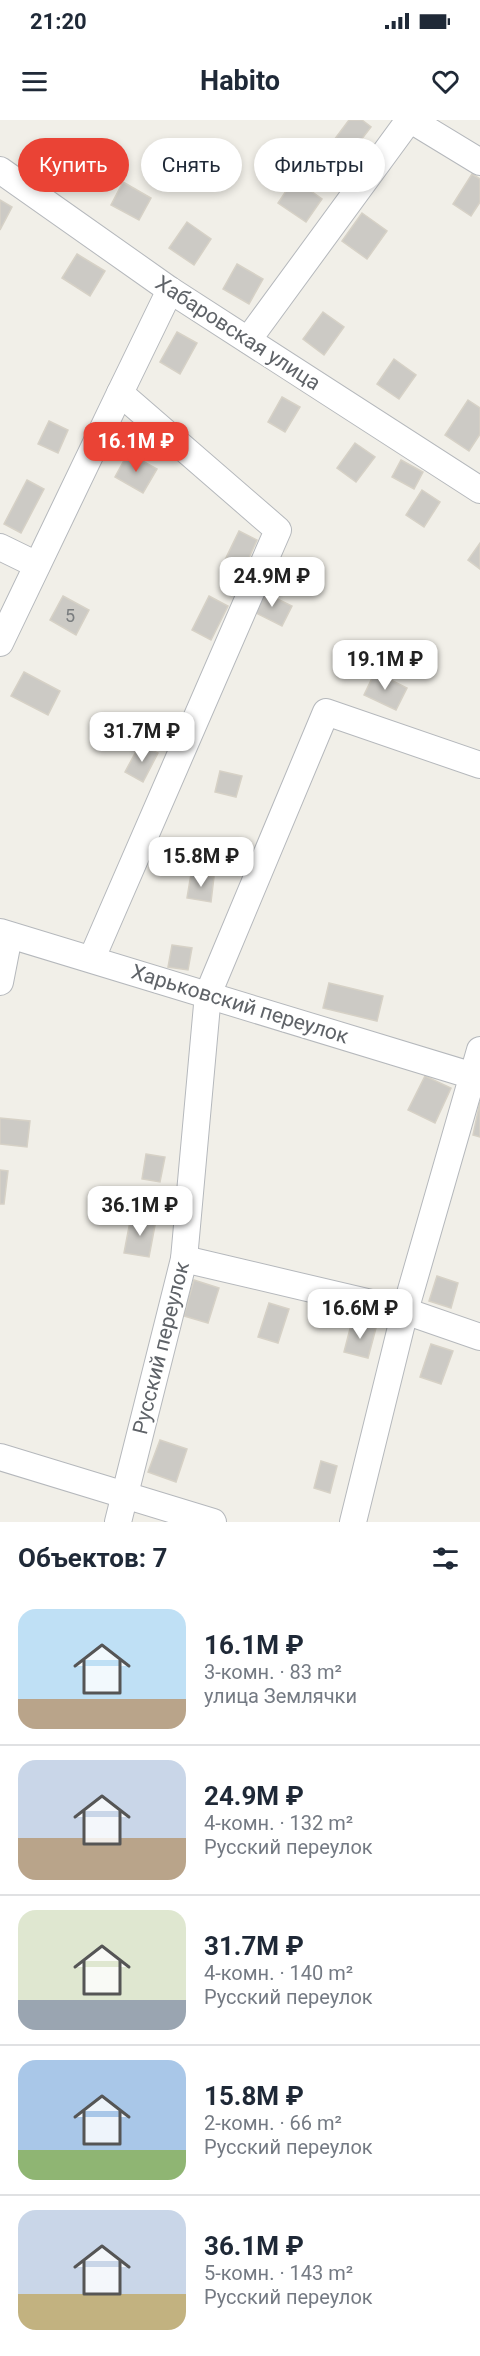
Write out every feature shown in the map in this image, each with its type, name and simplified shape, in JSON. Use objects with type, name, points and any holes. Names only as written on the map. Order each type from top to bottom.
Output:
[{"type":"street","points":[[248,340],[410,120],[480,162]]},
{"type":"street","name":"Хабаровская улица","points":[[0,170],[170,290],[480,490]]},
{"type":"street","points":[[0,642],[170,290]]},
{"type":"street","points":[[92,958],[279,530],[120,393]]},
{"type":"street","points":[[0,547],[37,565]]},
{"type":"street","name":"Русский переулок","points":[[118,1522],[184,1258],[208,994],[326,712],[480,765]]},
{"type":"street","points":[[0,982],[4,934]]},
{"type":"street","name":"Харьковский переулок","points":[[4,934],[92,958],[477,1077]]},
{"type":"street","points":[[353,1522],[405,1311],[477,1077],[480,1050]]},
{"type":"street","points":[[184,1258],[405,1311],[480,1337]]},
{"type":"street","points":[[0,1457],[213,1522]]},
{"type":"building","points":[[349,120],[362,120],[371,127],[363,138],[336,138]]},
{"type":"building","points":[[472,174],[480,179],[480,202],[471,216],[453,204]]},
{"type":"building","points":[[129,185],[151,198],[139,220],[111,205],[118,192],[129,192]]},
{"type":"building","points":[[285,192],[312,192],[322,199],[306,222],[278,203]]},
{"type":"building","points":[[0,200],[12,207],[0,230]]},
{"type":"building","points":[[362,213],[387,231],[367,259],[342,241]]},
{"type":"building","points":[[187,222],[211,239],[194,265],[169,248]]},
{"type":"building","points":[[77,254],[105,271],[90,296],[62,278]]},
{"type":"building","points":[[237,264],[263,279],[249,304],[223,289]]},
{"type":"building","points":[[323,312],[344,327],[324,355],[303,339]]},
{"type":"building","points":[[177,332],[197,343],[180,374],[160,362]]},
{"type":"building","points":[[394,359],[416,375],[399,399],[377,384]]},
{"type":"building","points":[[282,397],[300,407],[285,432],[268,422]]},
{"type":"building","points":[[468,400],[480,408],[480,434],[469,451],[445,435]]},
{"type":"building","points":[[49,421],[68,430],[58,453],[38,444]]},
{"type":"building","points":[[355,443],[375,457],[356,482],[337,468]]},
{"type":"building","points":[[128,453],[157,469],[143,493],[115,477]]},
{"type":"building","points":[[401,460],[423,472],[414,489],[392,477]]},
{"type":"building","points":[[27,480],[44,489],[21,533],[4,524]]},
{"type":"building","points":[[422,490],[440,502],[424,527],[406,515]]},
{"type":"building","points":[[239,531],[257,540],[243,571],[224,562]]},
{"type":"building","points":[[480,543],[480,569],[468,560]]},
{"type":"building","points":[[261,591],[292,606],[282,626],[252,611]]},
{"type":"building","points":[[63,596],[89,610],[76,635],[50,620]]},
{"type":"building","points":[[209,596],[228,606],[211,640],[192,630]]},
{"type":"building","points":[[24,672],[60,691],[48,715],[11,696]]},
{"type":"building","points":[[375,672],[407,688],[396,710],[364,695]]},
{"type":"building","points":[[140,744],[158,753],[143,782],[125,772]]},
{"type":"building","points":[[220,771],[242,776],[236,797],[215,792]]},
{"type":"building","points":[[191,874],[214,877],[211,902],[187,898]]},
{"type":"building","points":[[172,945],[192,948],[188,970],[168,967]]},
{"type":"building","points":[[329,983],[383,996],[377,1021],[323,1008]]},
{"type":"building","points":[[425,1076],[451,1088],[435,1123],[408,1110]]},
{"type":"building","points":[[480,1102],[480,1137],[473,1135]]},
{"type":"building","points":[[0,1118],[30,1121],[27,1147],[0,1144]]},
{"type":"building","points":[[146,1154],[165,1157],[160,1182],[142,1179]]},
{"type":"building","points":[[0,1170],[8,1171],[4,1204],[0,1204]]},
{"type":"building","points":[[131,1216],[156,1220],[149,1257],[124,1253]]},
{"type":"building","points":[[437,1276],[458,1283],[451,1308],[429,1301]]},
{"type":"building","points":[[194,1280],[219,1288],[208,1323],[184,1316]]},
{"type":"building","points":[[269,1303],[289,1309],[278,1343],[258,1337]]},
{"type":"building","points":[[352,1321],[376,1328],[368,1358],[344,1352]]},
{"type":"building","points":[[431,1344],[453,1351],[441,1384],[420,1377]]},
{"type":"building","points":[[160,1440],[187,1449],[176,1482],[148,1472]]},
{"type":"building","points":[[321,1461],[337,1466],[330,1493],[314,1488]]}]
